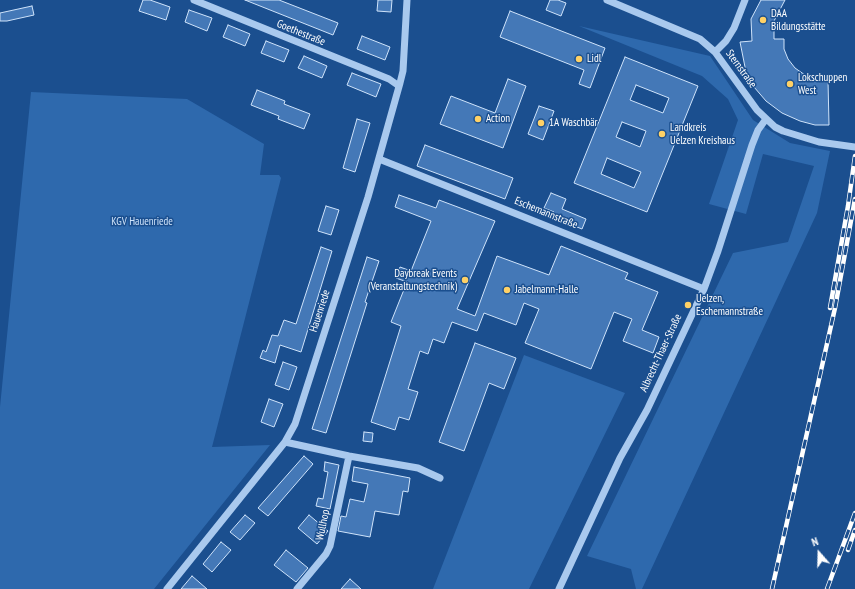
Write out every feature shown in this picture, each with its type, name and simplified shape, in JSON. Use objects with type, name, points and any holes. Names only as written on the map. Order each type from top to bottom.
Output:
[{"type":"street","name":"Goethestraße","points":[[194,0],[389,79],[399,86]]},
{"type":"street","name":"Hauenriede","points":[[167,589],[285,442],[296,424],[379,159],[403,71],[407,0]]},
{"type":"street","name":"Sternstraße","points":[[607,0],[700,39],[715,52],[766,119],[783,131],[819,142],[855,147]]},
{"type":"street","points":[[715,52],[726,41],[734,28],[744,0]]},
{"type":"street","name":"Albrecht-Thaer-Straße","points":[[559,589],[620,458],[647,410],[704,289],[718,251],[752,145],[758,130],[766,119]]},
{"type":"street","name":"Eschemannstraße","points":[[379,159],[704,289]]},
{"type":"street","points":[[285,442],[349,456],[418,468],[440,478]]},
{"type":"street","name":"Wullhop","points":[[297,589],[326,554],[330,546],[349,456]]},
{"type":"green space","points":[[579,26],[710,56],[753,120],[790,143],[830,151],[817,213],[642,589],[636,589],[631,569],[587,556],[733,253],[788,242],[814,166],[763,154],[746,214],[709,204],[738,120],[728,99],[702,76]]},
{"type":"green space","name":"KGV Hauenriede","points":[[31,92],[187,99],[264,144],[260,175],[279,175],[281,178],[212,447],[270,445],[154,589],[0,589],[0,407]]},
{"type":"green space","points":[[524,355],[625,393],[529,589],[433,589]]},
{"type":"building","points":[[143,0],[150,0],[170,7],[166,20],[139,11]]},
{"type":"building","points":[[245,0],[279,0],[338,23],[333,35]]},
{"type":"building","points":[[378,0],[392,0],[391,12],[377,11]]},
{"type":"building","points":[[550,0],[558,0],[566,3],[561,16],[546,10]]},
{"type":"building","name":"Lokschuppen West","points":[[761,0],[785,0],[774,21],[774,39],[784,39],[784,49],[788,59],[795,68],[805,75],[817,80],[828,81],[829,125],[815,125],[800,121],[782,113],[766,101],[754,87],[746,72],[740,42],[752,41],[751,19]]},
{"type":"building","points":[[32,6],[34,15],[7,21],[0,21],[0,13]]},
{"type":"building","points":[[189,10],[212,18],[207,31],[185,22]]},
{"type":"building","name":"Lidl","points":[[510,11],[605,48],[590,88],[579,84],[584,70],[500,37]]},
{"type":"building","points":[[228,25],[250,34],[245,46],[223,37]]},
{"type":"building","points":[[362,36],[390,47],[385,60],[357,49]]},
{"type":"building","points":[[266,41],[289,50],[284,62],[261,53]]},
{"type":"building","points":[[304,56],[327,66],[322,78],[298,68]]},
{"type":"building","name":"Landkreis Uelzen Kreishaus","points":[[625,57],[698,86],[647,212],[574,183]],"holes":[[[636,85],[669,98],[663,113],[630,100]],[[622,122],[646,131],[640,147],[616,137]],[[607,158],[641,172],[634,188],[601,174]]]},
{"type":"building","points":[[352,73],[381,84],[376,97],[347,85]]},
{"type":"building","name":"Action","points":[[508,79],[526,86],[503,148],[440,124],[451,96],[495,113]]},
{"type":"building","points":[[257,90],[285,101],[284,104],[310,114],[304,129],[278,119],[279,116],[251,105]]},
{"type":"building","name":"1A Waschbär","points":[[539,106],[554,111],[543,140],[528,134]]},
{"type":"building","points":[[357,119],[370,123],[355,172],[343,168]]},
{"type":"building","points":[[425,145],[513,178],[505,199],[417,166]]},
{"type":"building","points":[[551,193],[566,199],[562,209],[586,219],[582,229],[552,217],[554,212],[544,208]]},
{"type":"building","points":[[399,195],[436,208],[439,200],[495,221],[457,309],[475,316],[497,256],[549,275],[561,246],[628,273],[625,279],[658,292],[642,330],[659,337],[653,353],[623,341],[632,319],[614,312],[591,369],[525,343],[539,309],[524,303],[516,325],[484,313],[477,331],[452,322],[444,343],[433,339],[428,354],[420,351],[408,389],[418,392],[409,420],[399,417],[395,430],[371,422],[401,326],[391,322],[407,282],[396,278],[400,267],[411,271],[431,221],[395,207]]},
{"type":"building","points":[[326,206],[339,210],[331,235],[318,231]]},
{"type":"building","points":[[321,247],[332,251],[301,352],[280,345],[275,363],[260,358],[263,350],[266,352],[272,335],[278,336],[284,320],[296,324]]},
{"type":"building","points":[[367,257],[379,261],[365,302],[367,303],[326,433],[312,429]]},
{"type":"building","points":[[475,343],[516,358],[504,389],[489,383],[464,451],[439,442]]},
{"type":"building","points":[[283,362],[297,367],[289,390],[275,385]]},
{"type":"building","points":[[269,399],[283,404],[274,427],[261,422]]},
{"type":"building","points":[[364,432],[373,433],[372,442],[363,441]]},
{"type":"building","points":[[304,456],[313,464],[268,516],[258,508]]},
{"type":"building","points":[[325,462],[339,465],[330,509],[316,506],[318,498],[323,499],[328,472],[324,471]]},
{"type":"building","points":[[354,467],[410,478],[408,492],[403,491],[399,515],[375,511],[370,537],[338,531],[341,516],[346,517],[350,499],[364,502],[368,484],[352,481]]},
{"type":"building","points":[[245,515],[255,523],[240,540],[230,532]]},
{"type":"building","points":[[309,515],[328,531],[317,544],[298,528]]},
{"type":"building","points":[[221,542],[231,550],[212,572],[203,564]]},
{"type":"building","points":[[286,550],[308,568],[296,582],[274,565]]},
{"type":"building","points":[[192,576],[207,589],[181,589]]},
{"type":"building","points":[[350,579],[361,589],[341,589]]},
{"type":"railway","points":[[830,308],[848,206],[855,156]]},
{"type":"railway","points":[[772,589],[835,308],[855,199]]},
{"type":"railway","points":[[827,589],[855,513]]},
{"type":"railway","points":[[848,550],[855,530]]},
{"type":"place","name":"DAA Bildungsstätte","points":[[763,20]]},
{"type":"place","name":"Lidl","points":[[579,59]]},
{"type":"place","name":"Lokschuppen West","points":[[790,84]]},
{"type":"place","name":"Action","points":[[478,119]]},
{"type":"place","name":"1A Waschbär","points":[[541,123]]},
{"type":"place","name":"Landkreis Uelzen Kreishaus","points":[[662,134]]},
{"type":"place","name":"Daybreak Events (Veranstaltungstechnik)","points":[[465,280]]},
{"type":"place","name":"Jabelmann-Halle","points":[[507,290]]},
{"type":"place","name":"Uelzen, Eschemannstraße","points":[[688,305]]}]
